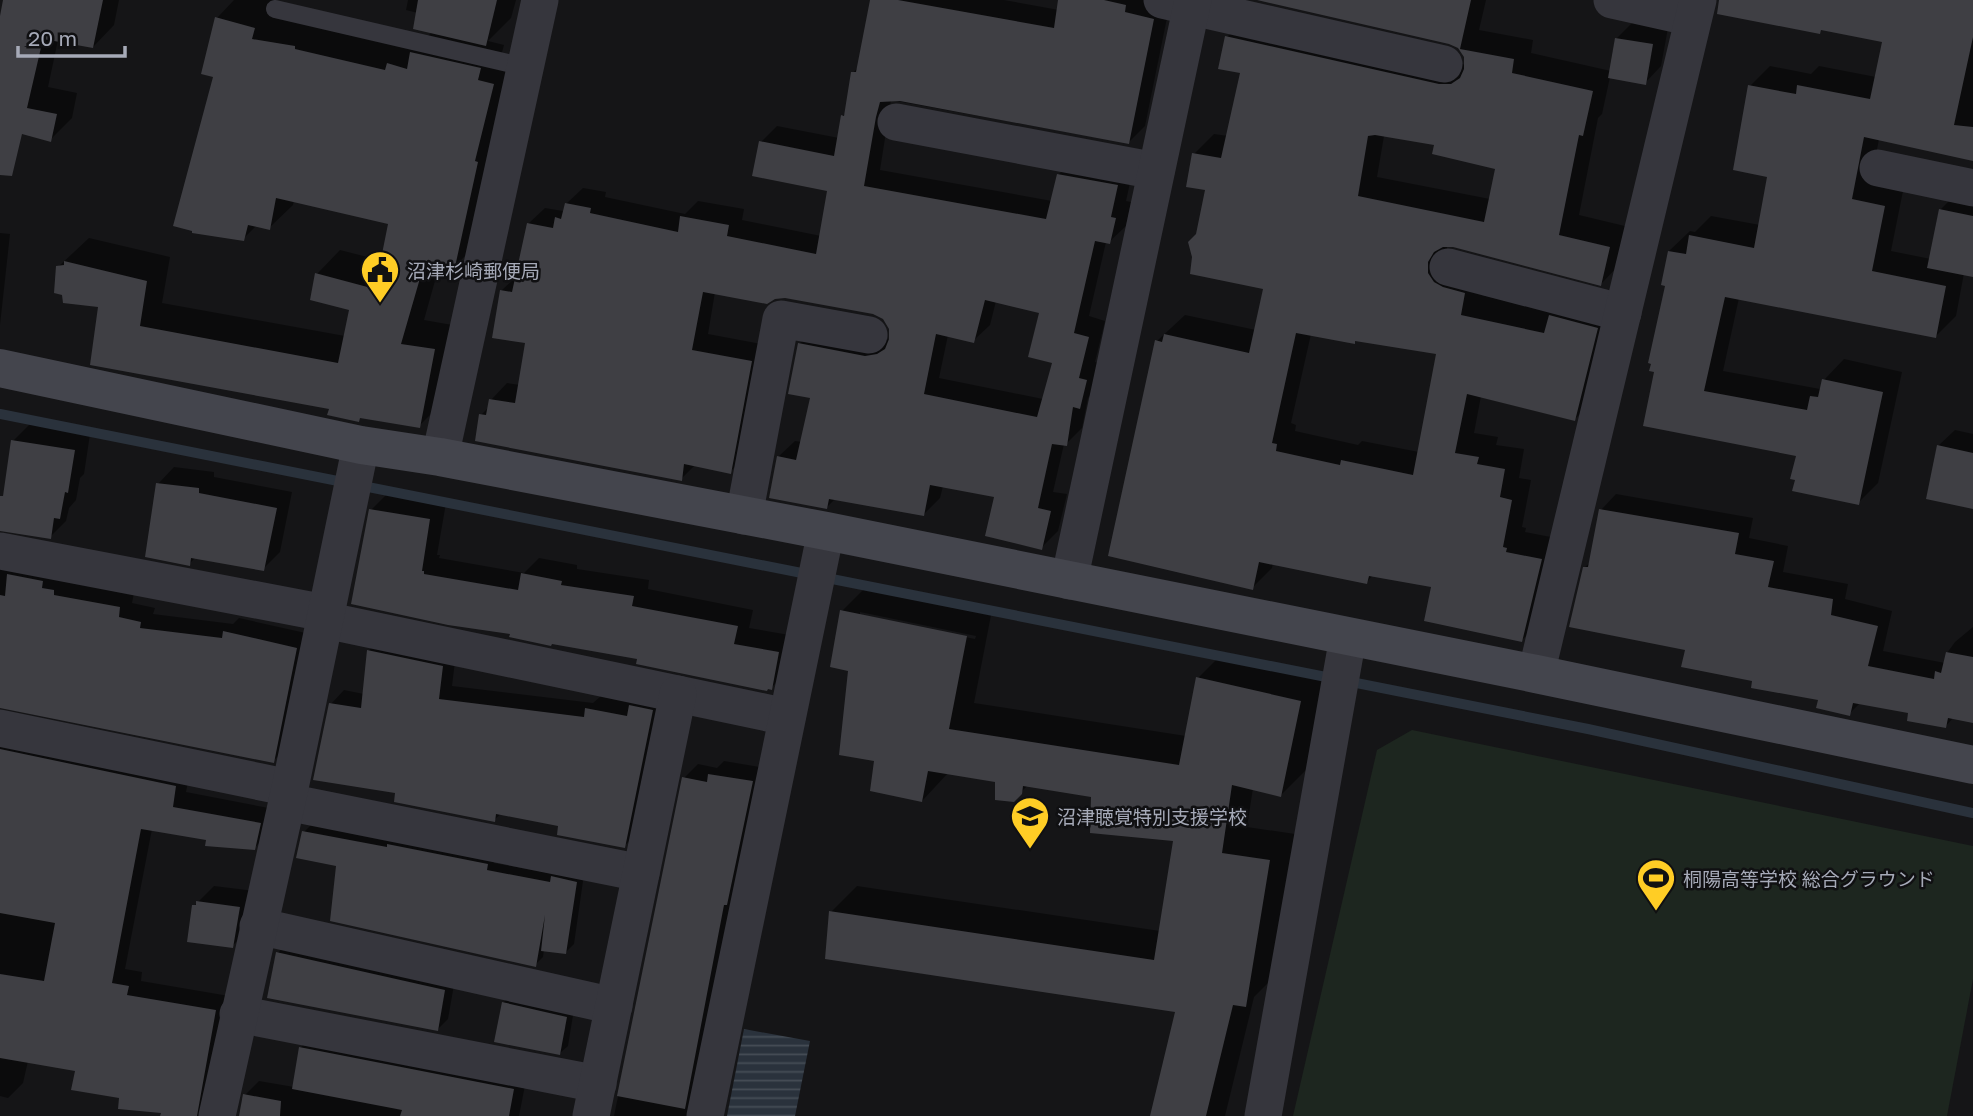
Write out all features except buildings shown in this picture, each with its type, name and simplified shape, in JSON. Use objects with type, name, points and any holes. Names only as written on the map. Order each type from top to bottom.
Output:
[{"type":"street","points":[[440,457],[540,0]]},
{"type":"street","points":[[1536,674],[1696,9],[1612,0]]},
{"type":"street","points":[[1069,581],[1156,171],[1182,2],[1444,64]]},
{"type":"street","points":[[896,122],[1156,171]]},
{"type":"street","points":[[1878,168],[1973,188]]},
{"type":"street","points":[[1448,267],[1623,313]]},
{"type":"street","points":[[744,516],[781,319],[869,335]]},
{"type":"street","points":[[0,368],[361,445],[440,457],[826,531],[1973,765]]},
{"type":"street","points":[[217,1116],[289,795],[361,445]]},
{"type":"street","points":[[705,1116],[826,531]]},
{"type":"street","points":[[0,551],[325,613],[339,622],[787,717]]},
{"type":"street","points":[[1263,1116],[1348,637]]},
{"type":"street","points":[[238,1013],[595,1100],[678,694]]},
{"type":"street","points":[[0,728],[641,873]]},
{"type":"street","points":[[258,926],[614,1006]]},
{"type":"lane","points":[[275,9],[525,67]]},
{"type":"shaded area","name":"桐陽高等学校 総合グラウンド","points":[[1412,730],[1973,846],[1973,979],[1947,1116],[1293,1116],[1377,750]]},
{"type":"shaded area","points":[[744,1029],[810,1041],[795,1116],[727,1116]]},
{"type":"waterway","points":[[0,414],[1588,729],[1973,813]]},
{"type":"place","name":"沼津杉崎郵便局","points":[[380,304]]},
{"type":"place","name":"沼津聴覚特別支援学校","points":[[1030,850]]},
{"type":"place","name":"桐陽高等学校 総合グラウンド","points":[[1656,912]]}]
